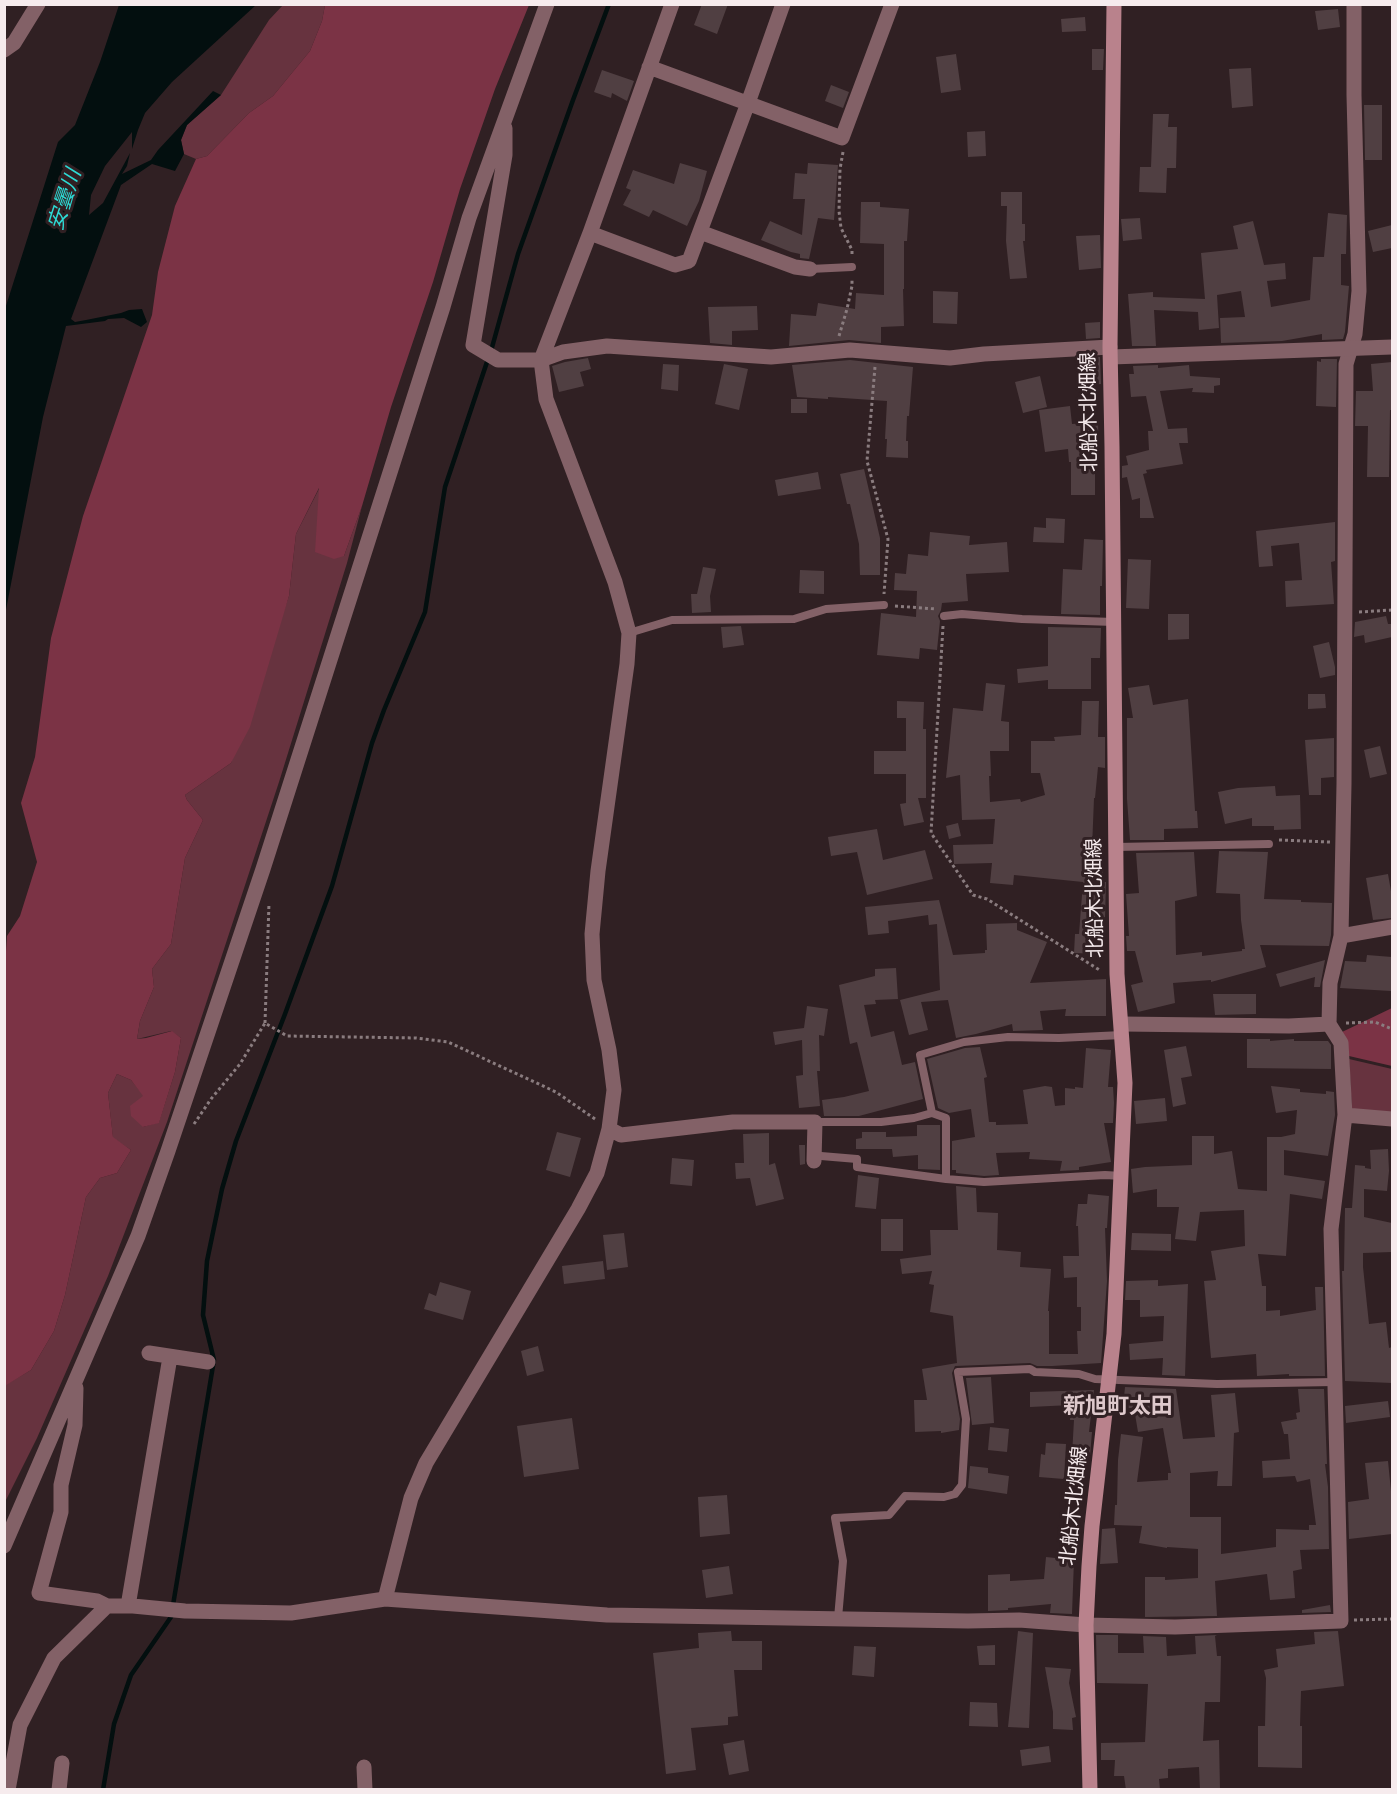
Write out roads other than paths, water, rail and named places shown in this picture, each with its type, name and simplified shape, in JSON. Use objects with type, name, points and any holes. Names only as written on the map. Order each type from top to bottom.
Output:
[{"type":"main road","name":"北船木北畑線","points":[[1090,1790],[1086,1625],[1092,1526],[1114,1334],[1125,1083],[1117,974],[1110,352],[1114,4]]},
{"type":"street","points":[[4,50],[14,43],[38,4]]},
{"type":"street","points":[[4,1546],[138,1236],[172,1140],[263,869],[443,307],[469,218],[547,4]]},
{"type":"street","points":[[385,1599],[411,1498],[426,1463],[578,1209],[597,1173],[609,1129],[615,1090],[594,980],[592,934],[629,633],[615,582],[546,399],[541,360],[590,233],[672,4]]},
{"type":"street","points":[[590,233],[675,266],[689,261],[783,4]]},
{"type":"street","points":[[649,67],[843,138],[892,4]]},
{"type":"street","points":[[76,1381],[75,1425],[61,1485],[62,1512],[39,1593],[97,1601],[107,1606],[183,1611],[291,1613],[385,1599],[607,1615],[1019,1620],[1086,1625],[1174,1627],[1341,1621],[1331,1229],[1345,1115],[1341,1043],[1329,1024],[1330,983],[1341,936],[1346,364],[1355,334],[1359,291],[1354,4]]},
{"type":"street","points":[[505,118],[505,155],[473,345],[498,360],[541,360],[563,352],[607,346],[771,357],[850,350],[950,358],[984,354],[1392,347]]},
{"type":"street","points":[[700,232],[795,267],[810,269]]},
{"type":"street","points":[[1341,936],[1392,927]]},
{"type":"street","points":[[1122,1029],[1329,1024]]},
{"type":"street","points":[[1345,1115],[1392,1119]]},
{"type":"street","points":[[609,1129],[621,1135],[733,1122],[815,1122],[818,1159]]},
{"type":"street","points":[[149,1353],[208,1362]]},
{"type":"street","points":[[128,1606],[170,1358]]},
{"type":"street","points":[[8,1790],[20,1725],[54,1658],[107,1606]]},
{"type":"street","points":[[59,1790],[62,1762]]},
{"type":"street","points":[[364,1767],[365,1790]]},
{"type":"lane","points":[[810,269],[852,267]]},
{"type":"lane","points":[[629,633],[672,620],[794,619],[826,609],[884,604]]},
{"type":"lane","points":[[944,616],[962,614],[1022,620],[1114,622]]},
{"type":"lane","points":[[1116,847],[1269,844]]},
{"type":"lane","points":[[932,1113],[920,1054],[964,1042],[1008,1037],[1059,1038],[1122,1029]]},
{"type":"lane","points":[[815,1122],[881,1122],[932,1113],[946,1118],[946,1179]]},
{"type":"lane","points":[[818,1159],[857,1159],[857,1167],[984,1182],[1105,1174],[1122,1176]]},
{"type":"lane","points":[[838,1618],[843,1561],[835,1518],[889,1515],[905,1496],[944,1497],[954,1494],[962,1485],[966,1419],[958,1372],[1030,1369],[1035,1372],[1079,1374],[1095,1379],[1217,1384],[1335,1382]]},
{"type":"water","name":"安曇川","points":[[119,5],[256,5],[172,82],[145,113],[132,149],[132,132],[105,166],[91,195],[89,215],[103,203],[130,153],[127,166],[122,174],[151,160],[213,91],[221,95],[187,125],[181,140],[184,154],[175,171],[152,164],[121,185],[71,319],[75,322],[142,309],[147,322],[141,327],[124,318],[66,326],[43,417],[5,615],[5,309],[58,142],[75,125]]},
{"type":"waterway","points":[[491,351],[518,254],[609,4]]},
{"type":"waterway","points":[[103,1790],[114,1724],[131,1675],[171,1617],[214,1360],[203,1315],[207,1261],[222,1189],[236,1141],[332,886],[372,743],[425,612],[445,487],[488,359]]},
{"type":"district","name":"新旭町太田","points":[[1118,1407]]}]
